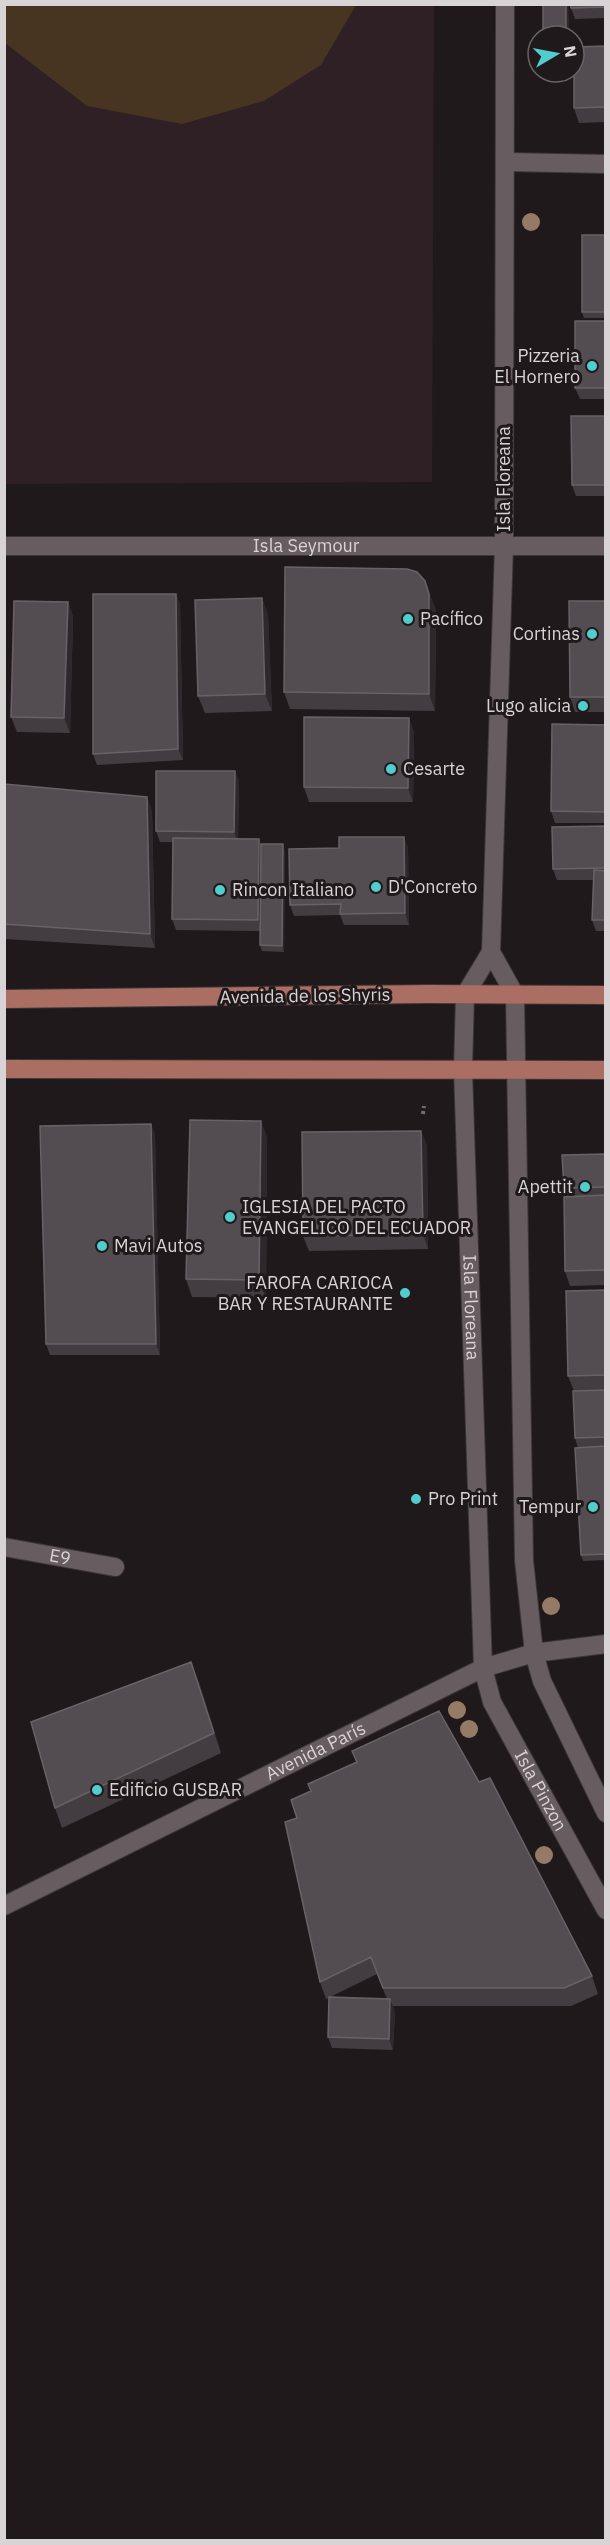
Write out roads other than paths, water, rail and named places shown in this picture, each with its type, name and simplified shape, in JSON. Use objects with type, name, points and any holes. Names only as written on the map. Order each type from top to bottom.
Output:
[{"type":"main road","name":"Avenida de los Shyris","points":[[4,999],[606,995]]},
{"type":"main road","points":[[4,1069],[606,1070]]},
{"type":"street","name":"Isla Floreana","points":[[483,1668],[463,1070],[465,995],[491,952],[504,544],[505,4]]},
{"type":"street","points":[[505,162],[606,164]]},
{"type":"street","name":"Isla Seymour","points":[[4,546],[504,544],[606,546]]},
{"type":"street","points":[[491,952],[515,995],[524,1560],[534,1653],[542,1681],[606,1813]]},
{"type":"street","name":"E9","points":[[4,1548],[115,1567]]},
{"type":"street","name":"Avenida París","points":[[4,1906],[483,1668],[534,1653],[606,1644]]},
{"type":"street","name":"Isla Pinzon","points":[[483,1668],[492,1702],[606,1910]]},
{"type":"place","name":"Pizzeria El Hornero","points":[[592,366]]},
{"type":"place","name":"Pacífico","points":[[408,619]]},
{"type":"place","name":"Cortinas","points":[[592,634]]},
{"type":"place","name":"Lugo alicia","points":[[583,706]]},
{"type":"place","name":"Cesarte","points":[[391,769]]},
{"type":"place","name":"D'Concreto","points":[[376,887]]},
{"type":"place","name":"Rincon Italiano","points":[[220,890]]},
{"type":"place","name":"Apettit","points":[[585,1187]]},
{"type":"place","name":"IGLESIA DEL PACTO EVANGELICO DEL ECUADOR","points":[[230,1217]]},
{"type":"place","name":"Mavi Autos","points":[[102,1246]]},
{"type":"place","name":"FAROFA CARIOCA BAR Y RESTAURANTE","points":[[405,1293]]},
{"type":"place","name":"Pro Print","points":[[416,1499]]},
{"type":"place","name":"Tempur","points":[[593,1507]]},
{"type":"place","name":"Edificio GUSBAR","points":[[97,1790]]}]
